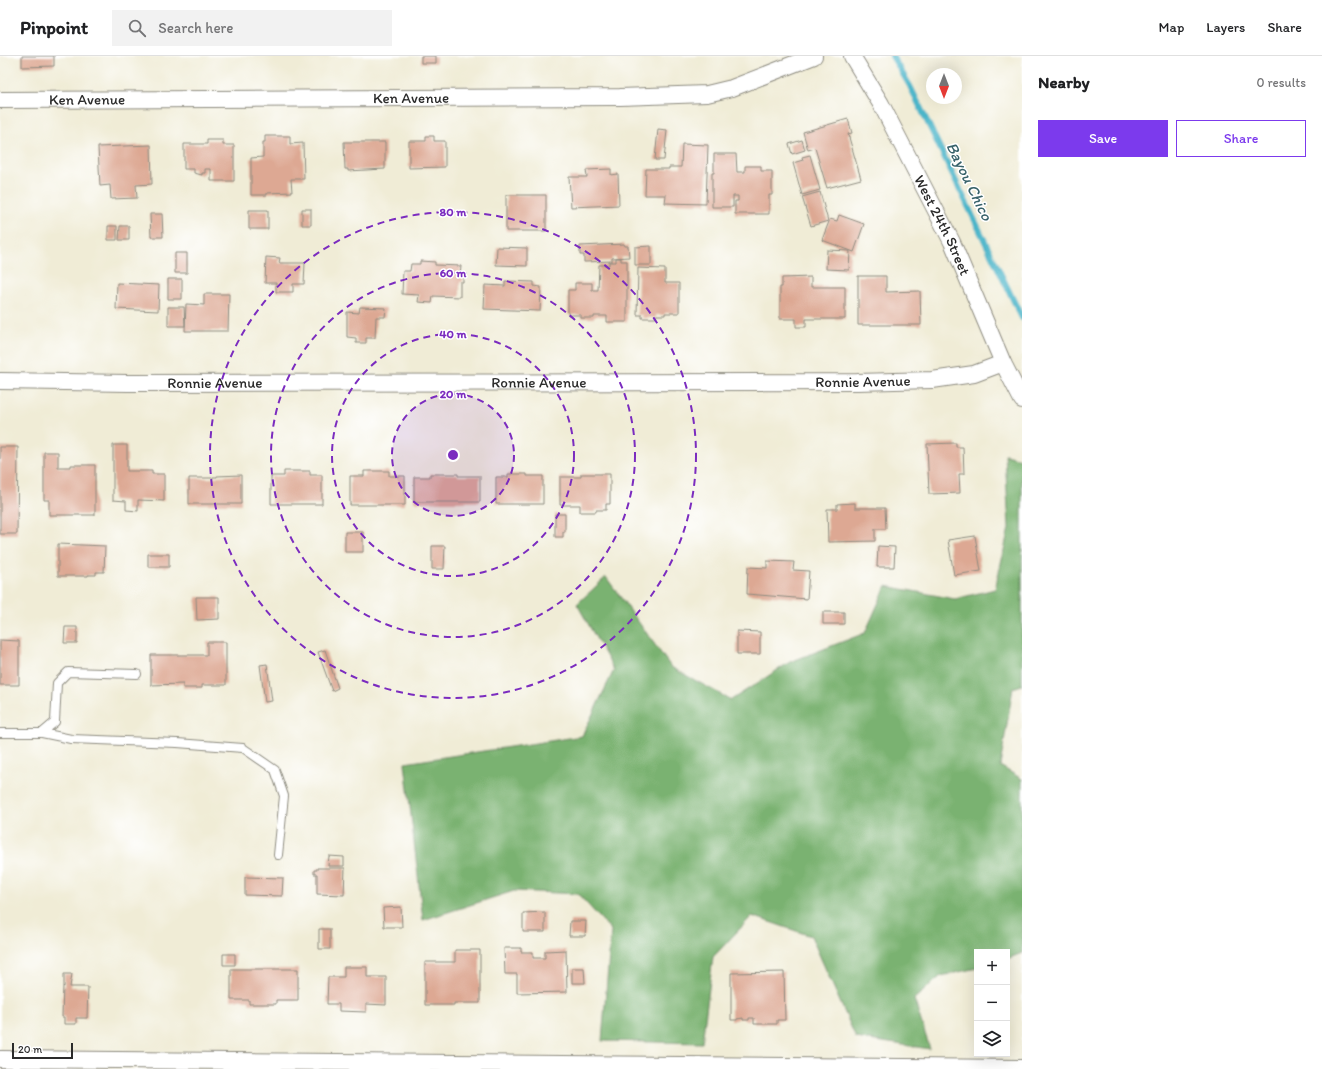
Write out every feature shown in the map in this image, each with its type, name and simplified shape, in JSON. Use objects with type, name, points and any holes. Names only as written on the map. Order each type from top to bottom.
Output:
[{"type":"street","name":"Ken Avenue","points":[[0,100],[613,97],[707,94],[732,88],[814,56]]},
{"type":"street","name":"West 24th Street","points":[[852,56],[881,104],[952,242],[1003,363],[1022,400]]},
{"type":"street","name":"Ronnie Avenue","points":[[0,382],[857,382],[932,380],[974,374],[1003,363]]},
{"type":"street","points":[[0,1059],[1022,1068]]},
{"type":"lane","points":[[42,733],[55,722],[57,683],[68,672],[137,674]]},
{"type":"lane","points":[[0,733],[42,733],[71,739],[177,742],[243,748],[275,770],[284,796],[278,855]]},
{"type":"green space","points":[[1005,455],[1022,459],[1022,685],[1013,688],[1000,766],[1022,779],[1022,953],[1010,958],[1010,949],[974,949],[974,969],[941,976],[914,999],[930,1049],[856,1038],[811,936],[752,916],[713,957],[702,1043],[602,1041],[611,930],[578,894],[514,891],[423,920],[405,763],[582,736],[614,670],[577,604],[606,577],[671,667],[731,700],[790,662],[865,633],[886,586],[955,599],[995,589],[1009,528]]},
{"type":"building","points":[[22,56],[54,56],[54,66],[22,67]]},
{"type":"building","points":[[421,56],[436,56],[436,63],[421,63]]},
{"type":"building","points":[[848,119],[852,133],[848,134],[861,179],[827,188],[815,148],[808,150],[803,132]]},
{"type":"building","points":[[658,129],[667,130],[664,160],[655,160]]},
{"type":"building","points":[[265,136],[290,136],[290,144],[303,143],[304,179],[291,179],[292,192],[251,195],[251,158],[263,157],[263,142],[265,142]]},
{"type":"building","points":[[426,136],[434,136],[434,141],[445,141],[445,167],[409,168],[409,141],[426,141]]},
{"type":"building","points":[[207,140],[223,140],[223,145],[234,145],[234,181],[211,181],[211,169],[205,169],[205,173],[202,173],[202,175],[194,173],[194,169],[184,169],[184,144],[207,144]]},
{"type":"building","points":[[802,140],[805,150],[792,154],[789,144]]},
{"type":"building","points":[[344,142],[385,142],[385,169],[348,171],[348,169],[345,169]]},
{"type":"building","points":[[682,144],[708,145],[706,204],[665,203],[666,195],[645,195],[646,169],[669,169],[669,167],[681,167]]},
{"type":"building","points":[[151,145],[152,184],[136,185],[137,198],[111,199],[110,185],[100,186],[98,147]]},
{"type":"building","points":[[714,154],[736,154],[737,172],[745,172],[745,166],[761,166],[761,171],[772,171],[772,195],[769,195],[769,214],[735,214],[735,201],[738,201],[738,196],[733,196],[733,207],[712,207],[712,173],[714,173]]},
{"type":"building","points":[[810,155],[820,190],[802,195],[793,163],[803,160],[802,157]]},
{"type":"building","points":[[611,169],[611,175],[618,174],[619,205],[571,207],[569,177],[587,177],[586,170]]},
{"type":"building","points":[[820,192],[828,221],[811,226],[802,197]]},
{"type":"building","points":[[506,195],[546,195],[546,231],[506,231]]},
{"type":"building","points":[[302,209],[311,209],[311,225],[302,225]]},
{"type":"building","points":[[249,210],[268,210],[268,229],[249,229]]},
{"type":"building","points":[[150,214],[162,214],[163,237],[151,237]]},
{"type":"building","points":[[839,215],[864,224],[854,252],[822,240],[830,219],[837,221]]},
{"type":"building","points":[[108,226],[117,226],[117,240],[108,240]]},
{"type":"building","points":[[120,226],[129,226],[129,240],[119,240]]},
{"type":"building","points":[[624,244],[625,246],[628,246],[629,257],[612,258],[612,261],[584,262],[584,255],[580,255],[580,246]]},
{"type":"building","points":[[651,246],[651,265],[635,265],[635,247]]},
{"type":"building","points":[[497,247],[527,248],[527,266],[496,265]]},
{"type":"building","points":[[827,250],[850,251],[849,270],[826,269]]},
{"type":"building","points":[[175,253],[187,253],[187,273],[175,273]]},
{"type":"building","points":[[266,257],[280,258],[279,263],[305,263],[304,284],[293,284],[293,292],[276,292],[276,283],[265,283]]},
{"type":"building","points":[[616,258],[621,258],[621,261],[627,261],[627,322],[607,322],[607,316],[581,318],[581,315],[568,315],[568,290],[575,290],[575,283],[592,283],[592,290],[598,290],[599,265],[609,265],[609,262],[616,262]]},
{"type":"building","points":[[420,261],[435,262],[435,265],[461,266],[460,276],[463,276],[463,282],[460,282],[460,297],[433,296],[432,303],[418,302],[419,295],[402,294],[403,271],[410,271],[411,264],[420,264]]},
{"type":"building","points":[[638,268],[665,269],[665,283],[679,283],[679,313],[665,313],[665,315],[656,315],[656,318],[642,318],[642,315],[637,315]]},
{"type":"building","points":[[858,276],[886,276],[886,292],[920,291],[921,325],[858,325]]},
{"type":"building","points":[[811,277],[811,287],[845,287],[845,319],[806,319],[806,327],[796,327],[796,319],[780,319],[780,287],[782,287],[782,278]]},
{"type":"building","points":[[168,279],[182,279],[182,299],[168,299]]},
{"type":"building","points":[[505,281],[534,282],[534,286],[541,287],[540,311],[484,309],[485,285],[505,286]]},
{"type":"building","points":[[117,283],[159,285],[158,311],[116,309]]},
{"type":"building","points":[[204,294],[229,294],[228,331],[185,331],[186,304],[204,305]]},
{"type":"building","points":[[168,307],[184,307],[185,326],[168,326]]},
{"type":"building","points":[[360,307],[386,308],[385,317],[376,317],[375,338],[366,338],[366,343],[356,343],[356,338],[347,337],[347,312],[359,313]]},
{"type":"building","points":[[956,443],[956,447],[963,447],[964,474],[959,474],[960,493],[929,494],[927,444]]},
{"type":"building","points":[[113,445],[127,445],[127,471],[152,471],[152,474],[164,474],[164,501],[138,500],[138,511],[126,510],[126,501],[113,500]]},
{"type":"building","points":[[0,447],[18,447],[17,534],[0,534]]},
{"type":"building","points":[[44,452],[58,452],[58,467],[71,467],[71,465],[95,465],[95,515],[49,515],[49,500],[44,500]]},
{"type":"building","points":[[284,471],[310,471],[310,475],[322,475],[322,504],[271,504],[271,476],[284,476]]},
{"type":"building","points":[[364,471],[389,471],[389,476],[405,476],[405,505],[350,505],[350,476],[364,476]]},
{"type":"building","points":[[430,474],[480,476],[480,502],[414,502],[414,477],[430,477]]},
{"type":"building","points":[[508,474],[543,476],[543,504],[496,504],[496,477],[508,477]]},
{"type":"building","points":[[581,474],[610,474],[610,504],[606,504],[606,510],[596,510],[596,512],[580,512],[580,505],[560,505],[560,477],[581,477]]},
{"type":"building","points":[[241,475],[241,504],[189,504],[189,478],[213,478],[217,476]]},
{"type":"building","points":[[855,503],[855,508],[885,508],[886,529],[875,529],[875,541],[828,542],[827,509],[837,509],[837,504]]},
{"type":"building","points":[[555,514],[565,514],[565,532],[563,532],[563,537],[555,537]]},
{"type":"building","points":[[345,532],[363,532],[363,552],[345,552]]},
{"type":"building","points":[[975,536],[981,571],[954,575],[948,540]]},
{"type":"building","points":[[58,544],[105,546],[104,572],[96,572],[96,575],[88,576],[58,576]]},
{"type":"building","points":[[432,546],[445,546],[444,569],[432,569]]},
{"type":"building","points":[[878,546],[895,547],[894,567],[877,567]]},
{"type":"building","points":[[148,554],[169,554],[169,567],[148,567]]},
{"type":"building","points":[[767,561],[794,562],[793,570],[809,571],[807,599],[747,594],[748,567],[767,568]]},
{"type":"building","points":[[196,597],[219,597],[219,619],[197,620]]},
{"type":"building","points":[[823,612],[844,612],[844,624],[823,624]]},
{"type":"building","points":[[65,627],[77,627],[77,643],[64,643]]},
{"type":"building","points":[[737,631],[760,632],[760,654],[737,654]]},
{"type":"building","points":[[0,640],[19,641],[19,685],[0,685]]},
{"type":"building","points":[[207,642],[226,642],[226,685],[202,685],[202,688],[183,688],[183,684],[151,685],[151,655],[207,655]]},
{"type":"building","points":[[325,650],[338,688],[332,691],[318,652]]},
{"type":"building","points":[[267,664],[272,701],[265,702],[260,665]]},
{"type":"building","points":[[329,856],[344,857],[344,866],[328,866]]},
{"type":"building","points":[[317,868],[345,868],[344,895],[317,894],[317,874],[314,874],[314,870],[317,870]]},
{"type":"building","points":[[245,877],[283,878],[282,896],[245,895]]},
{"type":"building","points":[[401,907],[402,927],[384,927],[383,908]]},
{"type":"building","points":[[545,912],[545,932],[523,932],[523,913]]},
{"type":"building","points":[[570,921],[586,921],[585,936],[569,936]]},
{"type":"building","points":[[319,929],[330,929],[330,949],[319,949]]},
{"type":"building","points":[[504,948],[521,948],[521,952],[533,952],[533,958],[545,958],[545,951],[566,950],[567,992],[517,993],[517,974],[505,974]]},
{"type":"building","points":[[455,950],[480,950],[480,1003],[425,1005],[425,962],[455,962]]},
{"type":"building","points":[[223,954],[235,954],[235,965],[223,965]]},
{"type":"building","points":[[344,967],[367,967],[367,977],[386,977],[386,1005],[366,1004],[366,1012],[339,1011],[339,1004],[327,1004],[328,977],[344,977]]},
{"type":"building","points":[[572,968],[584,968],[585,983],[572,983]]},
{"type":"building","points":[[231,969],[298,969],[298,1000],[276,1000],[276,1004],[249,1004],[249,1000],[231,1000]]},
{"type":"building","points":[[784,972],[785,1020],[777,1020],[777,1024],[754,1024],[754,1018],[749,1018],[749,1020],[743,1020],[743,1018],[731,1020],[731,973]]},
{"type":"building","points":[[64,974],[72,974],[70,987],[88,987],[87,1018],[76,1018],[76,1024],[64,1024],[64,1017],[62,1017]]},
{"type":"waterway","name":"Bayou Chico","points":[[892,56],[910,86],[1022,318]]}]
